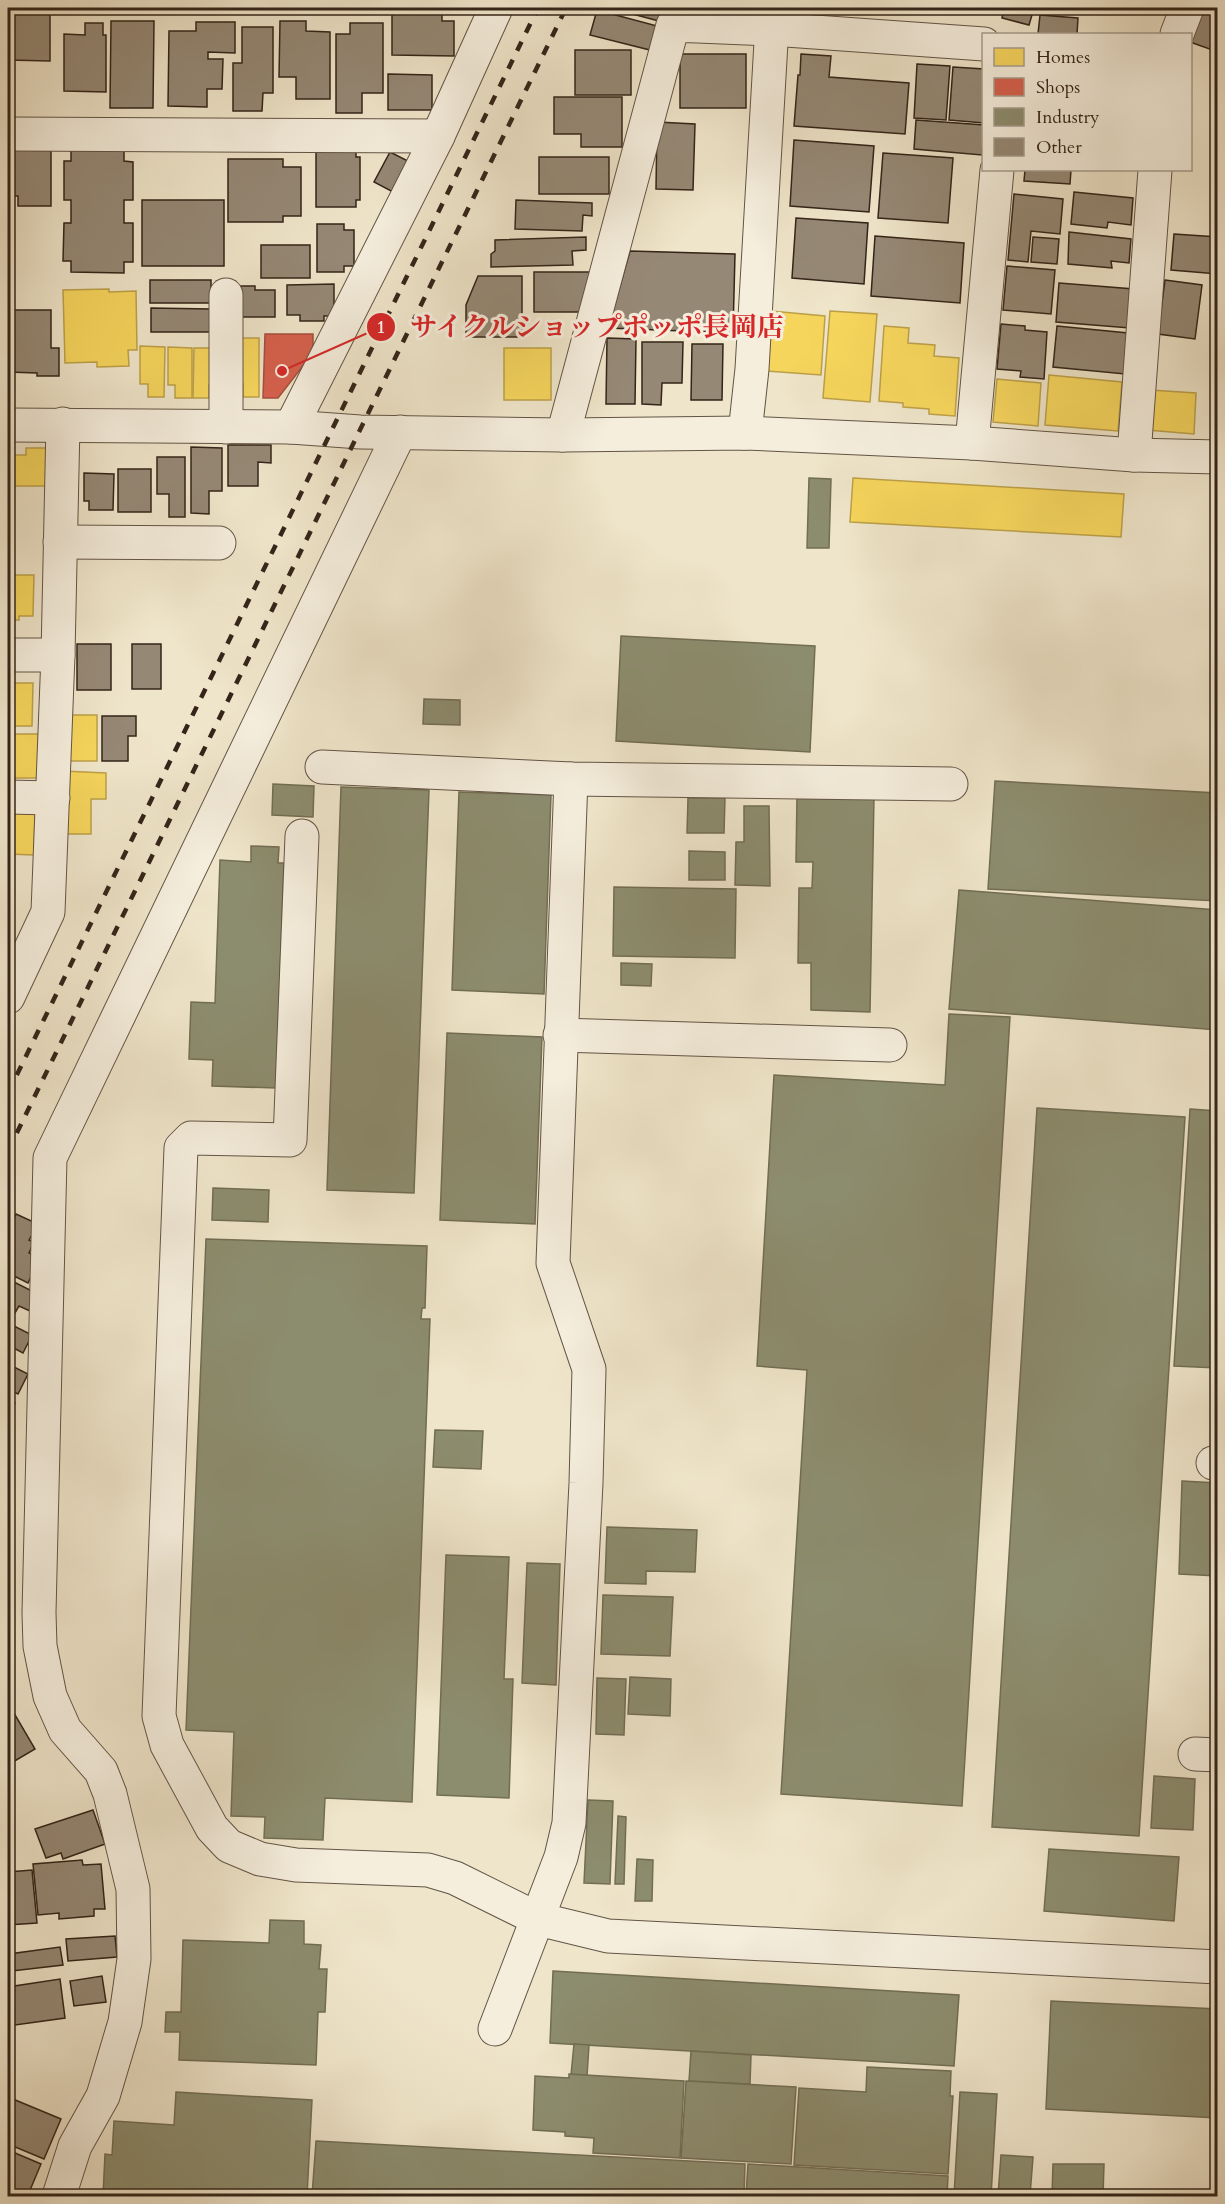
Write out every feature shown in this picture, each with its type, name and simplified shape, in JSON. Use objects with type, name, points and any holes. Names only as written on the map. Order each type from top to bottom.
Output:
[{"type":"street","points":[[291,427],[438,136],[496,8]]},
{"type":"street","points":[[1177,33],[1187,8]]},
{"type":"street","points":[[745,433],[752,369],[773,18]]},
{"type":"street","points":[[563,435],[673,25],[773,18],[982,44]]},
{"type":"street","points":[[8,134],[438,136]]},
{"type":"street","points":[[972,443],[997,171]]},
{"type":"street","points":[[1134,455],[1155,171]]},
{"type":"street","points":[[226,295],[226,427]]},
{"type":"street","points":[[8,997],[48,912],[58,656],[63,424]]},
{"type":"street","points":[[8,425],[291,427],[360,432],[563,435],[745,433],[972,443],[1134,455],[1218,457]]},
{"type":"street","points":[[59,2196],[75,2146],[103,2096],[125,2022],[134,1959],[133,1890],[110,1794],[101,1771],[65,1730],[50,1696],[40,1646],[50,1158],[400,432]]},
{"type":"street","points":[[60,542],[219,543]]},
{"type":"street","points":[[8,655],[58,656]]},
{"type":"street","points":[[322,767],[571,779],[951,784]]},
{"type":"street","points":[[495,2029],[561,1857],[569,1823],[586,1483],[589,1369],[553,1263],[571,779]]},
{"type":"street","points":[[8,797],[53,798]]},
{"type":"street","points":[[302,837],[290,1140],[191,1138],[181,1148],[159,1716],[166,1745],[212,1828],[229,1846],[260,1859],[296,1865],[428,1870],[455,1878],[538,1919],[608,1936],[1218,1967]]},
{"type":"street","points":[[560,1035],[890,1045]]},
{"type":"building: Homes","points":[[109,289],[109,292],[136,291],[137,350],[128,350],[129,366],[97,367],[97,362],[65,363],[63,290]]},
{"type":"building: Homes","points":[[771,311],[825,316],[821,375],[767,371]]},
{"type":"building: Homes","points":[[830,311],[877,314],[870,402],[823,398]]},
{"type":"building: Homes","points":[[884,326],[909,328],[908,343],[935,345],[934,356],[959,358],[955,416],[929,414],[929,409],[903,407],[903,403],[879,401]]},
{"type":"building: Homes","points":[[235,338],[259,338],[259,397],[243,397],[243,384],[235,384]]},
{"type":"building: Homes","points":[[140,346],[165,347],[164,397],[148,397],[148,384],[140,384]]},
{"type":"building: Homes","points":[[168,347],[192,348],[192,398],[175,398],[175,385],[168,385]]},
{"type":"building: Homes","points":[[194,348],[218,348],[218,385],[209,385],[209,398],[193,398]]},
{"type":"building: Homes","points":[[504,348],[551,348],[551,400],[504,400]]},
{"type":"building: Homes","points":[[1049,375],[1122,382],[1118,431],[1045,425]]},
{"type":"building: Homes","points":[[997,379],[1041,383],[1038,426],[993,422]]},
{"type":"building: Homes","points":[[1150,390],[1196,393],[1194,434],[1147,430]]},
{"type":"building: Homes","points":[[26,448],[46,448],[50,486],[8,486],[8,455],[26,455]]},
{"type":"building: Homes","points":[[853,478],[1124,494],[1121,537],[850,522]]},
{"type":"building: Homes","points":[[8,575],[34,575],[33,616],[19,616],[19,620],[8,620]]},
{"type":"building: Homes","points":[[8,674],[14,674],[13,683],[33,683],[32,726],[13,726],[13,729],[8,729]]},
{"type":"building: Homes","points":[[65,715],[97,715],[97,761],[65,761]]},
{"type":"building: Homes","points":[[8,734],[39,734],[39,778],[8,778]]},
{"type":"building: Homes","points":[[63,771],[106,773],[106,799],[91,799],[91,834],[63,834]]},
{"type":"building: Homes","points":[[8,811],[35,812],[34,855],[8,854]]},
{"type":"building: Shops","points":[[265,334],[313,334],[313,353],[278,398],[263,398]]},
{"type":"building: Industry","points":[[809,478],[831,479],[829,548],[807,548]]},
{"type":"building: Industry","points":[[621,636],[815,646],[810,752],[616,741]]},
{"type":"building: Industry","points":[[424,699],[460,700],[460,725],[423,724]]},
{"type":"building: Industry","points":[[995,781],[1218,793],[1218,901],[988,889]]},
{"type":"building: Industry","points":[[273,784],[314,786],[313,817],[272,815]]},
{"type":"building: Industry","points":[[341,787],[429,790],[414,1193],[327,1190]]},
{"type":"building: Industry","points":[[459,792],[551,795],[544,994],[452,990]]},
{"type":"building: Industry","points":[[797,796],[874,797],[870,1012],[811,1010],[811,963],[798,963],[799,888],[812,888],[813,862],[796,862]]},
{"type":"building: Industry","points":[[688,798],[725,798],[724,833],[687,833]]},
{"type":"building: Industry","points":[[744,806],[769,806],[770,886],[735,885],[736,842],[744,842]]},
{"type":"building: Industry","points":[[251,846],[279,847],[278,863],[284,863],[276,1088],[212,1086],[213,1060],[189,1059],[191,1002],[215,1003],[220,860],[251,862]]},
{"type":"building: Industry","points":[[689,851],[725,852],[725,880],[689,880]]},
{"type":"building: Industry","points":[[614,887],[736,889],[735,958],[613,956]]},
{"type":"building: Industry","points":[[959,890],[1218,910],[1218,1030],[949,1009]]},
{"type":"building: Industry","points":[[621,963],[652,964],[651,986],[621,985]]},
{"type":"building: Industry","points":[[949,1014],[1010,1017],[962,1806],[781,1794],[807,1370],[757,1366],[774,1075],[945,1085]]},
{"type":"building: Industry","points":[[447,1033],[542,1037],[535,1224],[440,1220]]},
{"type":"building: Industry","points":[[1037,1108],[1185,1117],[1139,1836],[992,1827]]},
{"type":"building: Industry","points":[[1190,1109],[1218,1111],[1218,1368],[1174,1366]]},
{"type":"building: Industry","points":[[213,1188],[269,1190],[268,1222],[212,1220]]},
{"type":"building: Industry","points":[[206,1239],[427,1246],[425,1308],[422,1308],[421,1319],[430,1319],[412,1802],[325,1798],[323,1840],[264,1838],[265,1817],[231,1816],[234,1732],[186,1730]]},
{"type":"building: Industry","points":[[435,1430],[483,1431],[481,1469],[433,1467]]},
{"type":"building: Industry","points":[[1182,1481],[1218,1483],[1218,1576],[1179,1574]]},
{"type":"building: Industry","points":[[607,1527],[697,1530],[695,1572],[646,1571],[646,1584],[605,1583]]},
{"type":"building: Industry","points":[[446,1555],[509,1557],[504,1679],[513,1679],[509,1798],[437,1795]]},
{"type":"building: Industry","points":[[527,1563],[560,1564],[556,1685],[522,1683]]},
{"type":"building: Industry","points":[[603,1595],[673,1597],[670,1656],[601,1654]]},
{"type":"building: Industry","points":[[630,1677],[671,1679],[670,1716],[628,1714]]},
{"type":"building: Industry","points":[[597,1678],[626,1679],[624,1735],[596,1734]]},
{"type":"building: Industry","points":[[1154,1776],[1195,1779],[1193,1830],[1151,1828]]},
{"type":"building: Industry","points":[[588,1800],[613,1801],[610,1884],[584,1883]]},
{"type":"building: Industry","points":[[618,1816],[626,1817],[624,1884],[615,1884]]},
{"type":"building: Industry","points":[[1049,1849],[1179,1857],[1174,1921],[1044,1911]]},
{"type":"building: Industry","points":[[637,1859],[653,1860],[652,1901],[635,1901]]},
{"type":"building: Industry","points":[[270,1920],[304,1921],[304,1944],[321,1945],[319,1969],[327,1969],[325,2012],[318,2012],[316,2065],[179,2060],[180,2032],[165,2032],[166,2012],[181,2012],[183,1940],[269,1943]]},
{"type":"building: Industry","points":[[553,1971],[959,1995],[954,2066],[550,2043]]},
{"type":"building: Industry","points":[[1051,2001],[1218,2009],[1218,2118],[1046,2109]]},
{"type":"building: Industry","points":[[574,2044],[589,2045],[587,2076],[571,2075]]},
{"type":"building: Industry","points":[[691,2051],[751,2055],[750,2084],[689,2081]]},
{"type":"building: Industry","points":[[867,2067],[951,2071],[950,2096],[953,2096],[948,2174],[794,2165],[799,2088],[866,2092]]},
{"type":"building: Industry","points":[[569,2074],[684,2081],[680,2158],[593,2153],[594,2138],[565,2136],[565,2132],[533,2130],[535,2076],[569,2078]]},
{"type":"building: Industry","points":[[686,2081],[796,2087],[791,2164],[681,2158]]},
{"type":"building: Industry","points":[[176,2092],[312,2100],[307,2196],[103,2196],[105,2154],[112,2155],[114,2121],[174,2125]]},
{"type":"building: Industry","points":[[960,2092],[997,2094],[991,2196],[954,2196]]},
{"type":"building: Industry","points":[[316,2141],[745,2164],[744,2196],[312,2196]]},
{"type":"building: Industry","points":[[1001,2155],[1033,2157],[1030,2196],[998,2196]]},
{"type":"building: Industry","points":[[748,2164],[948,2176],[947,2196],[746,2196]]},
{"type":"building: Industry","points":[[1053,2164],[1104,2164],[1103,2196],[1052,2196]]},
{"type":"building: Other","points":[[8,8],[50,8],[50,61],[8,60]]},
{"type":"building: Other","points":[[392,8],[442,8],[442,21],[454,21],[454,56],[392,55]]},
{"type":"building: Other","points":[[610,8],[663,8],[659,21]]},
{"type":"building: Other","points":[[1004,8],[1034,8],[1029,25],[1002,18]]},
{"type":"building: Other","points":[[1201,8],[1218,8],[1218,52],[1192,43]]},
{"type":"building: Other","points":[[597,10],[657,26],[650,50],[590,35]]},
{"type":"building: Other","points":[[1040,15],[1078,18],[1077,33],[1038,33]]},
{"type":"building: Other","points":[[111,21],[154,21],[153,108],[110,108]]},
{"type":"building: Other","points":[[280,21],[306,21],[306,31],[330,32],[330,99],[296,99],[296,77],[279,77]]},
{"type":"building: Other","points":[[196,22],[235,22],[235,53],[208,52],[208,59],[223,59],[222,89],[207,89],[207,107],[168,106],[169,31],[196,31]]},
{"type":"building: Other","points":[[85,23],[103,23],[103,35],[106,35],[106,92],[64,91],[64,34],[85,35]]},
{"type":"building: Other","points":[[350,23],[383,23],[383,93],[362,93],[362,113],[336,113],[336,34],[350,34]]},
{"type":"building: Other","points":[[242,27],[273,27],[273,93],[263,93],[262,111],[233,111],[233,63],[242,63]]},
{"type":"building: Other","points":[[575,50],[631,50],[631,95],[575,95]]},
{"type":"building: Other","points":[[680,54],[746,54],[746,108],[680,108]]},
{"type":"building: Other","points":[[801,54],[831,56],[829,77],[909,83],[905,134],[794,126]]},
{"type":"building: Other","points":[[917,64],[950,66],[946,120],[914,118]]},
{"type":"building: Other","points":[[953,67],[982,69],[982,123],[949,120]]},
{"type":"building: Other","points":[[388,74],[432,75],[432,110],[388,110]]},
{"type":"building: Other","points":[[554,97],[622,97],[622,147],[581,147],[581,134],[554,134]]},
{"type":"building: Other","points":[[916,120],[982,125],[982,155],[914,149]]},
{"type":"building: Other","points":[[657,122],[695,124],[693,190],[656,189]]},
{"type":"building: Other","points":[[794,140],[874,146],[869,212],[790,206]]},
{"type":"building: Other","points":[[8,144],[51,144],[51,206],[18,206],[18,196],[8,196]]},
{"type":"building: Other","points":[[316,147],[356,147],[356,157],[360,157],[360,200],[356,200],[356,207],[316,207]]},
{"type":"building: Other","points":[[71,149],[124,149],[124,161],[133,162],[133,200],[124,200],[124,223],[133,223],[133,262],[124,262],[124,273],[71,272],[71,261],[63,261],[64,223],[71,223],[71,200],[64,200],[64,161],[71,161]]},
{"type":"building: Other","points":[[390,152],[408,161],[393,192],[374,182]]},
{"type":"building: Other","points":[[883,153],[953,158],[948,223],[878,218]]},
{"type":"building: Other","points":[[539,157],[609,157],[609,194],[539,194]]},
{"type":"building: Other","points":[[228,159],[283,159],[283,167],[301,167],[301,216],[283,216],[283,222],[228,222]]},
{"type":"building: Other","points":[[1025,171],[1071,171],[1070,184],[1024,181]]},
{"type":"building: Other","points":[[1074,192],[1133,198],[1131,225],[1108,222],[1107,228],[1071,224]]},
{"type":"building: Other","points":[[1014,194],[1063,199],[1060,234],[1031,231],[1028,262],[1008,260]]},
{"type":"building: Other","points":[[142,200],[224,200],[224,266],[142,266]]},
{"type":"building: Other","points":[[516,200],[592,203],[592,216],[583,215],[582,231],[515,229]]},
{"type":"building: Other","points":[[796,218],[868,223],[864,284],[792,278]]},
{"type":"building: Other","points":[[317,224],[344,224],[344,230],[354,230],[354,266],[344,266],[344,272],[317,272]]},
{"type":"building: Other","points":[[1069,232],[1131,239],[1129,263],[1111,261],[1112,268],[1068,264]]},
{"type":"building: Other","points":[[1174,234],[1218,237],[1218,274],[1171,270]]},
{"type":"building: Other","points":[[875,236],[964,243],[960,303],[871,296]]},
{"type":"building: Other","points":[[586,237],[586,250],[572,251],[573,265],[491,267],[491,254],[495,251],[495,240]]},
{"type":"building: Other","points":[[1033,237],[1059,239],[1057,264],[1031,262]]},
{"type":"building: Other","points":[[261,245],[310,245],[310,278],[261,278]]},
{"type":"building: Other","points":[[630,251],[735,254],[733,333],[608,328]]},
{"type":"building: Other","points":[[1007,266],[1055,270],[1051,314],[1003,310]]},
{"type":"building: Other","points":[[534,272],[593,272],[588,312],[534,312]]},
{"type":"building: Other","points":[[478,276],[522,276],[522,337],[466,337],[466,305]]},
{"type":"building: Other","points":[[150,280],[211,280],[211,303],[150,303]]},
{"type":"building: Other","points":[[1165,280],[1202,285],[1195,339],[1158,334]]},
{"type":"building: Other","points":[[1059,283],[1134,289],[1130,328],[1056,322]]},
{"type":"building: Other","points":[[334,284],[334,316],[324,316],[324,321],[300,321],[300,315],[287,315],[287,285]]},
{"type":"building: Other","points":[[232,286],[255,286],[255,290],[275,290],[275,317],[232,317]]},
{"type":"building: Other","points":[[151,308],[210,309],[210,332],[151,332]]},
{"type":"building: Other","points":[[8,310],[51,310],[51,348],[59,348],[59,376],[8,372]]},
{"type":"building: Other","points":[[1001,324],[1025,326],[1025,330],[1047,332],[1044,379],[1020,377],[1021,371],[997,369]]},
{"type":"building: Other","points":[[1057,326],[1128,333],[1125,374],[1053,367]]},
{"type":"building: Other","points":[[607,338],[636,339],[635,404],[606,404]]},
{"type":"building: Other","points":[[642,342],[683,342],[682,383],[662,383],[661,405],[642,404]]},
{"type":"building: Other","points":[[692,344],[723,344],[722,400],[691,400]]},
{"type":"building: Other","points":[[228,445],[271,445],[271,463],[258,462],[258,486],[228,486]]},
{"type":"building: Other","points":[[191,447],[222,448],[222,491],[209,491],[209,514],[191,513]]},
{"type":"building: Other","points":[[157,457],[185,457],[185,517],[169,517],[169,494],[157,494]]},
{"type":"building: Other","points":[[118,469],[151,469],[151,512],[118,512]]},
{"type":"building: Other","points":[[84,473],[114,474],[113,510],[89,510],[89,501],[84,501]]},
{"type":"building: Other","points":[[77,644],[111,644],[111,690],[77,690]]},
{"type":"building: Other","points":[[132,644],[161,644],[161,689],[132,689]]},
{"type":"building: Other","points":[[102,716],[136,716],[136,736],[128,736],[128,761],[102,761]]},
{"type":"building: Other","points":[[16,1214],[38,1224],[29,1240],[34,1242],[29,1253],[40,1258],[28,1283],[8,1273],[8,1232]]},
{"type":"building: Other","points":[[8,1279],[38,1294],[30,1311],[19,1306],[12,1318],[8,1316]]},
{"type":"building: Other","points":[[8,1323],[32,1335],[23,1353],[8,1345]]},
{"type":"building: Other","points":[[8,1364],[28,1374],[18,1394],[8,1389]]},
{"type":"building: Other","points":[[8,1399],[15,1403],[8,1419]]},
{"type":"building: Other","points":[[8,1709],[11,1715],[14,1713],[35,1749],[8,1765]]},
{"type":"building: Other","points":[[93,1810],[105,1844],[63,1859],[61,1853],[46,1858],[35,1829]]},
{"type":"building: Other","points":[[82,1860],[83,1865],[101,1864],[105,1909],[94,1909],[94,1916],[59,1919],[59,1913],[38,1915],[33,1864]]},
{"type":"building: Other","points":[[32,1870],[37,1923],[8,1925],[8,1872]]},
{"type":"building: Other","points":[[115,1936],[117,1957],[68,1961],[66,1939]]},
{"type":"building: Other","points":[[60,1947],[63,1965],[12,1971],[9,1954]]},
{"type":"building: Other","points":[[102,1976],[106,2002],[74,2006],[70,1981]]},
{"type":"building: Other","points":[[60,1979],[65,2018],[8,2026],[8,1987]]},
{"type":"building: Other","points":[[8,2097],[61,2119],[44,2159],[8,2144]]},
{"type":"building: Other","points":[[8,2150],[41,2164],[28,2195],[8,2186]]},
{"type":"railway","points":[[8,1093],[538,8]]},
{"type":"railway","points":[[8,1151],[566,8]]},
{"type":"place","name":"サイクルショップポッポ長岡店","points":[[282,371]]}]
